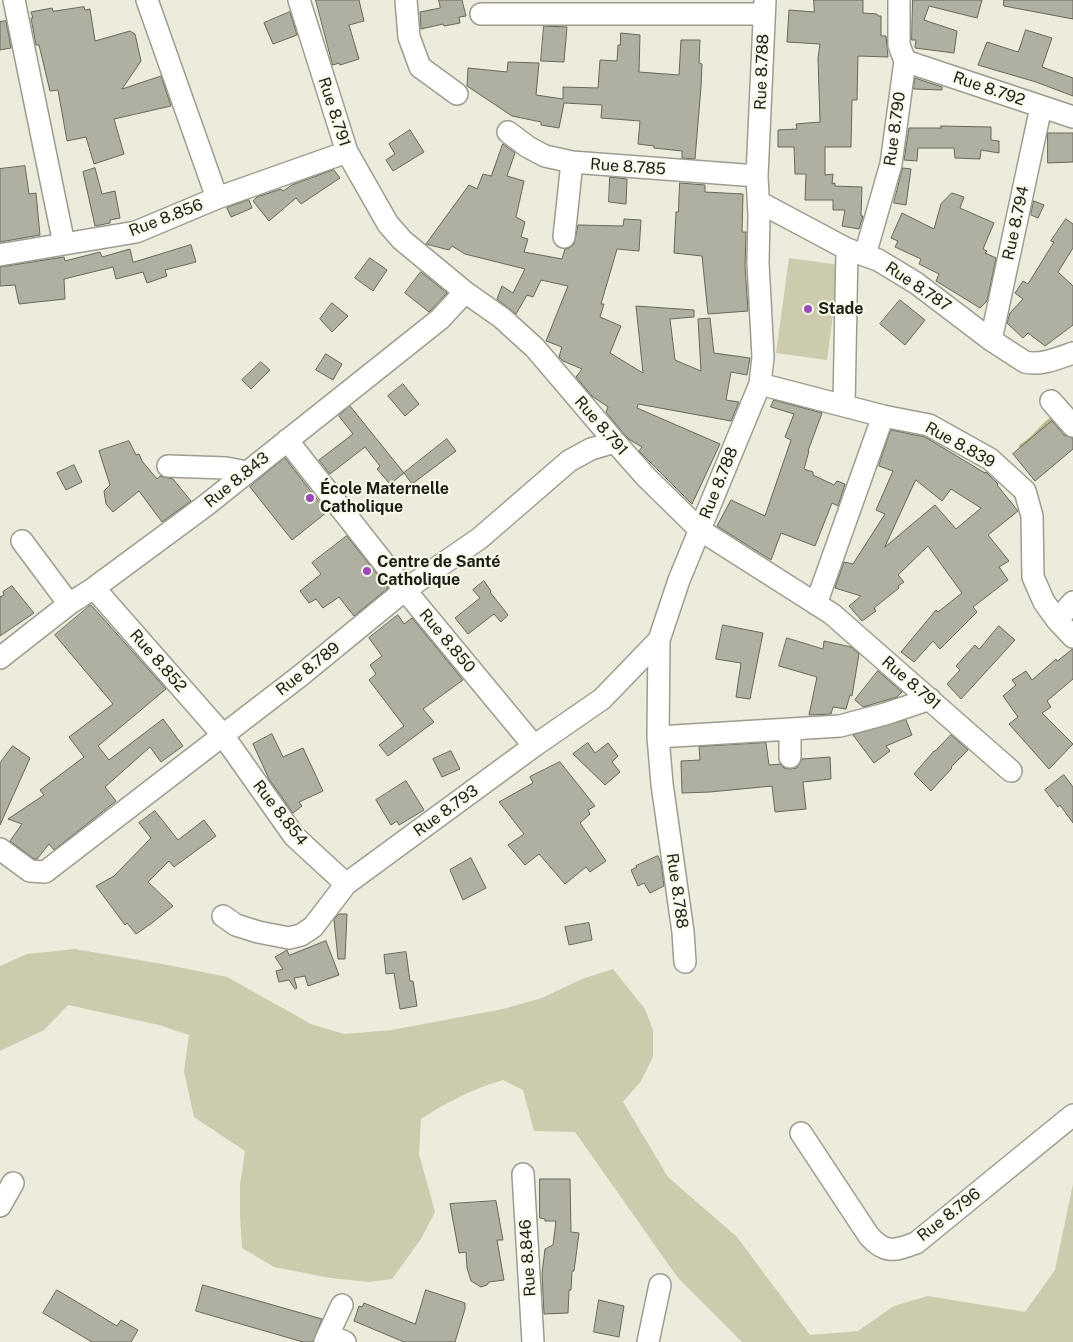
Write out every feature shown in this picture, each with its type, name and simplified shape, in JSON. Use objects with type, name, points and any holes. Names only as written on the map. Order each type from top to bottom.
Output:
[{"type":"street","points":[[14,0],[64,244]]},
{"type":"street","name":"Rue 8.856","points":[[0,255],[136,232],[217,198],[147,0]]},
{"type":"street","name":"Rue 8.791","points":[[299,0],[347,152],[388,224],[402,240],[465,292],[502,318],[535,348],[646,477],[700,530],[832,614],[1011,771]]},
{"type":"street","points":[[406,0],[409,37],[420,67],[457,94]]},
{"type":"street","name":"Rue 8.790","points":[[844,405],[856,252],[891,164],[905,61],[899,45],[899,0]]},
{"type":"street","points":[[481,14],[564,7],[765,7]]},
{"type":"street","name":"Rue 8.788","points":[[685,962],[683,932],[662,784],[658,737],[659,640],[679,580],[760,384],[763,357],[758,263],[759,202],[757,176],[765,7]]},
{"type":"street","name":"Rue 8.792","points":[[905,61],[1073,117]]},
{"type":"street","name":"Rue 8.794","points":[[991,340],[1041,107]]},
{"type":"street","name":"Rue 8.785","points":[[508,132],[528,147],[545,156],[572,162],[757,176]]},
{"type":"street","points":[[217,198],[347,152]]},
{"type":"street","points":[[564,237],[572,162]]},
{"type":"street","name":"Rue 8.787","points":[[759,202],[856,252],[878,260],[916,282],[991,340],[1025,362],[1031,364],[1073,353]]},
{"type":"street","name":"Rue 8.843","points":[[0,658],[68,604],[94,588],[197,512],[440,319],[465,292]]},
{"type":"street","name":"Rue 8.839","points":[[760,384],[883,416],[929,425],[990,459],[1025,490],[1032,516],[1033,577],[1044,602],[1073,637]]},
{"type":"street","points":[[1051,401],[1073,426]]},
{"type":"street","points":[[816,604],[883,416]]},
{"type":"street","name":"Rue 8.850","points":[[287,440],[405,590],[534,746]]},
{"type":"street","name":"Rue 8.789","points":[[0,849],[30,871],[45,872],[222,734],[307,671],[405,590],[480,538],[569,461],[592,449],[615,442]]},
{"type":"street","points":[[168,466],[226,468],[247,472]]},
{"type":"street","points":[[22,540],[68,604]]},
{"type":"street","name":"Rue 8.852","points":[[94,588],[222,734]]},
{"type":"street","points":[[1057,620],[1073,602]]},
{"type":"street","name":"Rue 8.793","points":[[223,916],[236,926],[289,938],[301,935],[313,928],[346,884],[534,746],[602,699],[659,640]]},
{"type":"street","points":[[658,737],[840,726],[930,699]]},
{"type":"street","points":[[790,729],[790,757]]},
{"type":"street","name":"Rue 8.854","points":[[222,734],[294,836],[346,884]]},
{"type":"street","name":"Rue 8.796","points":[[801,1133],[869,1236],[879,1247],[897,1250],[916,1243],[1073,1115]]},
{"type":"street","name":"Rue 8.846","points":[[523,1174],[534,1342]]},
{"type":"street","points":[[0,1206],[13,1183]]},
{"type":"street","points":[[648,1342],[660,1285]]},
{"type":"street","points":[[332,1340],[342,1305]]},
{"type":"green space","name":"Stade","points":[[789,258],[840,265],[827,360],[776,353]]},
{"type":"green space","points":[[75,949],[227,977],[311,1024],[344,1034],[392,1030],[503,1009],[542,998],[582,979],[613,969],[645,1009],[653,1030],[653,1057],[641,1081],[623,1102],[668,1177],[737,1237],[810,1335],[858,1331],[894,1306],[928,1296],[1025,1312],[1055,1270],[1073,1184],[1073,1342],[742,1342],[678,1278],[575,1132],[534,1131],[523,1090],[503,1080],[461,1096],[421,1119],[419,1154],[435,1212],[421,1239],[392,1279],[369,1282],[330,1278],[274,1267],[242,1248],[240,1185],[245,1151],[194,1117],[184,1071],[189,1035],[159,1025],[68,1005],[44,1030],[0,1051],[0,966],[27,954]]},
{"type":"building","points":[[316,0],[359,0],[364,21],[349,25],[359,59],[340,65],[339,63],[333,65]]},
{"type":"building","points":[[439,0],[462,0],[466,16],[459,17],[460,23],[444,26],[443,24],[421,29],[420,12],[440,8]]},
{"type":"building","points":[[814,0],[863,0],[863,13],[881,16],[881,36],[886,36],[888,57],[858,56],[857,100],[852,100],[851,147],[825,147],[825,175],[833,174],[832,184],[835,183],[835,186],[862,187],[861,216],[863,216],[859,229],[842,226],[845,210],[833,210],[833,200],[805,200],[806,174],[795,174],[794,147],[778,147],[778,130],[797,129],[796,124],[820,122],[818,58],[820,44],[787,42],[789,10],[814,12]]},
{"type":"building","points":[[913,0],[982,0],[977,18],[929,6],[924,20],[957,31],[954,53],[915,48],[916,40],[912,40]]},
{"type":"building","points":[[1004,0],[1073,0],[1073,19],[1004,6]]},
{"type":"building","points":[[84,7],[85,10],[90,9],[95,41],[130,31],[135,34],[141,61],[122,89],[161,76],[171,106],[114,119],[124,154],[94,164],[86,137],[67,141],[58,90],[50,91],[39,45],[36,45],[31,18],[33,18],[31,12],[52,8],[53,11]]},
{"type":"building","points":[[290,12],[297,35],[273,44],[264,23]]},
{"type":"building","points":[[6,21],[11,48],[0,50],[0,22]]},
{"type":"building","points":[[544,26],[567,27],[564,62],[541,61]]},
{"type":"building","points":[[1026,30],[1052,38],[1042,67],[1073,78],[1073,96],[1036,82],[978,65],[987,42],[1018,52]]},
{"type":"building","points":[[621,33],[640,35],[639,72],[679,75],[681,40],[700,40],[699,63],[702,64],[695,159],[682,158],[682,151],[638,144],[640,121],[601,118],[602,105],[564,103],[559,128],[541,125],[541,122],[512,116],[467,86],[468,68],[507,72],[508,62],[539,63],[536,95],[563,99],[563,87],[598,88],[600,60],[617,61]]},
{"type":"building","points":[[915,78],[942,87],[942,90],[914,89]]},
{"type":"building","points":[[941,126],[991,127],[991,140],[999,141],[999,153],[981,150],[980,159],[955,158],[954,148],[918,148],[917,161],[904,160],[909,128],[941,128]]},
{"type":"building","points":[[410,130],[424,152],[393,171],[386,160],[395,154],[389,144]]},
{"type":"building","points":[[1048,133],[1073,133],[1073,162],[1048,163]]},
{"type":"building","points":[[503,144],[515,153],[507,176],[524,181],[516,217],[525,222],[521,237],[528,239],[524,252],[562,259],[565,249],[574,244],[578,225],[623,226],[624,219],[641,220],[639,251],[617,249],[601,304],[604,304],[600,317],[621,326],[610,353],[643,373],[636,306],[694,310],[694,317],[670,319],[675,360],[701,371],[698,319],[710,318],[714,353],[750,358],[747,375],[731,372],[726,400],[739,402],[731,421],[638,404],[637,408],[720,444],[692,504],[639,451],[642,447],[624,434],[606,412],[608,407],[592,396],[576,377],[582,369],[563,361],[559,357],[562,347],[546,341],[568,286],[541,280],[533,297],[527,295],[516,314],[497,299],[502,286],[513,293],[525,269],[465,254],[452,246],[449,250],[426,244],[469,185],[477,189],[483,174],[491,176]]},
{"type":"building","points":[[25,166],[29,194],[36,193],[40,235],[0,242],[0,169]]},
{"type":"building","points":[[95,168],[102,194],[115,191],[120,218],[110,220],[110,223],[95,226],[83,172]]},
{"type":"building","points":[[903,168],[911,169],[906,205],[894,203]]},
{"type":"building","points":[[334,170],[340,178],[301,204],[296,198],[269,221],[253,201],[257,197],[281,189],[283,191],[292,185]]},
{"type":"building","points":[[610,177],[627,179],[626,204],[609,202]]},
{"type":"building","points":[[680,183],[705,185],[705,192],[743,194],[742,232],[746,232],[745,266],[748,311],[708,314],[702,256],[674,253],[676,212],[678,212]]},
{"type":"building","points":[[952,193],[964,197],[960,208],[994,223],[983,249],[987,251],[985,253],[996,258],[987,301],[980,308],[936,281],[939,274],[919,264],[921,259],[895,247],[898,241],[891,238],[902,213],[934,229],[941,204]]},
{"type":"building","points":[[249,200],[252,208],[231,217],[227,208]]},
{"type":"building","points":[[1034,201],[1044,205],[1038,218],[1031,215]]},
{"type":"building","points":[[1066,219],[1073,224],[1073,248],[1058,272],[1073,286],[1073,325],[1045,346],[1028,333],[1023,338],[1007,323],[1010,313],[1023,299],[1015,293],[1023,281],[1028,284],[1054,242],[1051,241]]},
{"type":"building","points":[[191,245],[196,262],[165,270],[167,276],[147,283],[143,272],[116,279],[113,267],[64,279],[65,299],[19,304],[15,285],[0,286],[0,267],[64,257],[65,261],[100,252],[102,257],[130,249],[133,262]]},
{"type":"building","points":[[370,258],[387,270],[373,291],[355,278]]},
{"type":"building","points":[[421,272],[447,293],[429,312],[405,293]]},
{"type":"building","points":[[900,300],[925,320],[905,345],[880,324]]},
{"type":"building","points":[[332,303],[348,316],[332,332],[320,319]]},
{"type":"building","points":[[326,354],[342,364],[333,380],[316,370]]},
{"type":"building","points":[[261,362],[270,370],[251,389],[242,380]]},
{"type":"building","points":[[403,384],[419,404],[405,416],[388,396]]},
{"type":"building","points":[[774,400],[822,413],[808,451],[804,469],[813,472],[813,475],[834,485],[837,481],[845,484],[838,506],[832,503],[815,546],[781,533],[771,560],[717,526],[731,500],[765,516],[791,440],[785,437],[794,414],[771,407]]},
{"type":"building","points":[[350,406],[404,473],[390,484],[377,469],[380,466],[365,447],[330,474],[319,460],[353,434],[339,416]]},
{"type":"building","points":[[1052,421],[1064,435],[1073,438],[1073,449],[1035,481],[1013,454]]},
{"type":"building","points":[[891,430],[925,437],[986,472],[998,484],[1018,511],[988,535],[1009,561],[999,567],[1008,580],[973,607],[977,612],[940,649],[933,641],[914,662],[901,652],[936,610],[938,612],[962,593],[928,546],[898,575],[904,582],[898,586],[899,588],[874,608],[876,611],[862,621],[849,606],[861,596],[835,588],[844,562],[853,564],[885,514],[876,510],[893,471],[879,466]],"holes":[[[916,480],[942,501],[951,489],[981,508],[956,529],[935,505],[885,547]]]},
{"type":"building","points":[[447,439],[456,451],[412,484],[404,473]]},
{"type":"building","points":[[129,441],[136,455],[139,454],[142,461],[157,479],[160,476],[173,479],[191,501],[162,522],[139,491],[113,512],[106,504],[104,491],[110,485],[99,451]]},
{"type":"building","name":"École Maternelle Catholique","points":[[285,458],[327,512],[292,540],[250,487]]},
{"type":"building","points":[[74,465],[82,482],[66,490],[57,473]]},
{"type":"building","name":"Centre de Santé Catholique","points":[[347,536],[388,588],[354,616],[339,597],[323,608],[316,599],[309,603],[300,591],[321,574],[312,563]]},
{"type":"building","points":[[484,581],[508,615],[501,622],[494,614],[468,634],[455,618],[480,598],[473,590]]},
{"type":"building","points":[[12,586],[34,613],[0,636],[0,597],[4,595],[3,592]]},
{"type":"building","points":[[91,605],[166,689],[98,746],[109,760],[163,719],[183,746],[161,762],[150,747],[105,787],[116,801],[54,850],[49,844],[37,859],[34,859],[10,841],[22,824],[8,819],[44,795],[40,790],[84,757],[69,737],[113,704],[55,635]]},
{"type":"building","points":[[398,615],[404,624],[412,618],[463,680],[423,709],[434,722],[388,756],[379,745],[404,726],[369,680],[376,674],[370,665],[382,656],[369,638]]},
{"type":"building","points":[[723,625],[763,633],[750,699],[736,697],[741,663],[716,659]]},
{"type":"building","points":[[999,626],[1015,640],[961,699],[947,684],[960,670],[956,666],[975,645],[979,649]]},
{"type":"building","points":[[787,638],[823,649],[824,641],[851,647],[859,654],[852,696],[850,695],[846,709],[833,707],[831,714],[809,715],[817,677],[779,666]]},
{"type":"building","points":[[1073,649],[1073,679],[1047,701],[1051,707],[1042,713],[1073,744],[1049,769],[1009,724],[1018,717],[1003,696],[1016,685],[1012,680],[1026,671],[1032,680],[1056,659],[1057,661]]},
{"type":"building","points":[[878,671],[902,692],[897,697],[863,707],[855,700]]},
{"type":"building","points":[[906,720],[912,735],[886,746],[890,751],[874,763],[853,735]]},
{"type":"building","points":[[272,734],[283,757],[303,748],[323,791],[299,802],[302,806],[293,813],[269,779],[253,744]]},
{"type":"building","points":[[951,735],[968,750],[931,791],[914,774]]},
{"type":"building","points":[[588,743],[595,753],[608,743],[618,756],[612,762],[620,772],[605,785],[573,754]]},
{"type":"building","points":[[766,743],[769,765],[780,764],[784,768],[790,769],[797,768],[802,759],[830,757],[831,779],[803,782],[806,809],[775,812],[772,786],[682,793],[681,761],[700,760],[699,747]]},
{"type":"building","points":[[13,746],[30,758],[0,825],[0,763]]},
{"type":"building","points":[[451,751],[460,769],[442,777],[433,759]]},
{"type":"building","points":[[560,762],[595,806],[588,810],[590,814],[580,823],[606,861],[590,872],[586,867],[565,884],[539,854],[525,865],[508,845],[524,834],[499,802],[533,783],[530,777]]},
{"type":"building","points":[[1064,775],[1073,787],[1073,823],[1060,805],[1058,807],[1045,790]]},
{"type":"building","points":[[406,781],[424,810],[399,825],[397,821],[391,825],[376,800]]},
{"type":"building","points":[[155,811],[178,840],[204,820],[216,836],[174,867],[169,861],[148,882],[173,906],[136,934],[127,923],[125,925],[96,886],[114,876],[151,838],[139,823]]},
{"type":"building","points":[[658,856],[661,863],[664,886],[650,893],[644,883],[638,886],[631,870]]},
{"type":"building","points":[[471,858],[486,888],[463,900],[450,870]]},
{"type":"building","points":[[339,914],[347,914],[345,959],[338,959],[334,920]]},
{"type":"building","points":[[589,923],[592,940],[569,945],[565,927]]},
{"type":"building","points":[[326,941],[339,975],[308,986],[305,976],[294,978],[297,988],[295,989],[289,980],[279,982],[276,971],[283,969],[275,957],[287,950],[289,955]]},
{"type":"building","points":[[406,952],[410,981],[413,981],[417,1006],[400,1009],[394,973],[386,974],[384,955]]},
{"type":"building","points":[[540,1179],[570,1179],[571,1232],[579,1233],[574,1271],[572,1271],[571,1290],[569,1290],[568,1313],[544,1314],[542,1274],[545,1249],[553,1245],[556,1221],[545,1221],[545,1219],[540,1218]]},
{"type":"building","points":[[496,1201],[503,1240],[497,1240],[504,1280],[489,1282],[481,1287],[471,1281],[467,1268],[466,1252],[459,1253],[450,1204]]},
{"type":"building","points":[[203,1285],[322,1319],[313,1342],[303,1342],[196,1311]]},
{"type":"building","points":[[57,1290],[117,1326],[121,1320],[138,1330],[131,1342],[92,1342],[43,1313]]},
{"type":"building","points":[[426,1290],[465,1303],[455,1342],[404,1342],[354,1321],[359,1306],[362,1307],[364,1303],[415,1324]]},
{"type":"building","points":[[599,1300],[624,1306],[619,1337],[594,1332]]},
{"type":"waterway","points":[[1021,446],[1054,418]]},
{"type":"place","name":"Stade","points":[[808,309]]},
{"type":"place","name":"École Maternelle Catholique","points":[[310,498]]},
{"type":"place","name":"Centre de Santé Catholique","points":[[367,571]]}]
